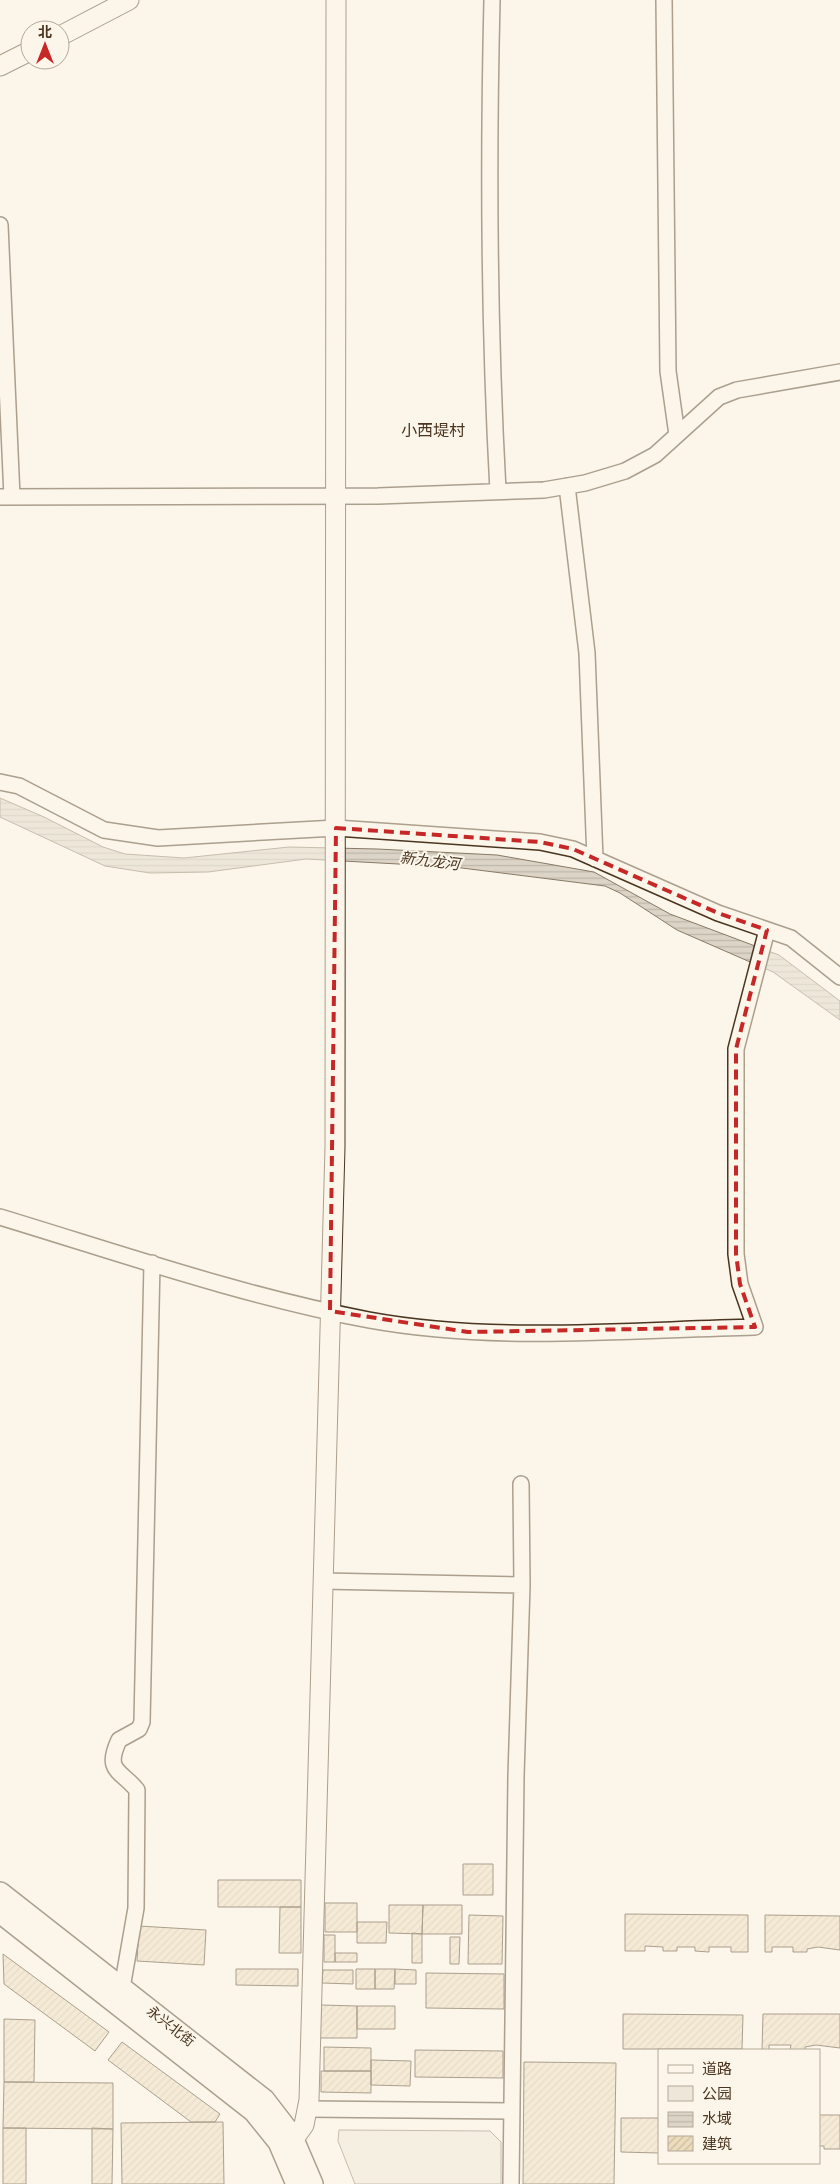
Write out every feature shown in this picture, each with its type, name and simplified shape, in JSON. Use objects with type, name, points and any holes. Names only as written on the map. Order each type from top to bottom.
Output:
[{"type":"main road","name":"永兴北街","points":[[0,1893],[264,2100],[279,2117],[286,2141],[308,2182]]},
{"type":"main road","name":"永兴北街","points":[[0,1912],[223,2085],[286,2141]]},
{"type":"main road","points":[[281,2184],[286,2141]]},
{"type":"street","points":[[70,31],[129,0]]},
{"type":"street","points":[[286,2141],[304,2125],[308,2109],[335,1137],[336,0]]},
{"type":"street","points":[[492,0],[489,119],[494,420],[498,491]]},
{"type":"street","points":[[664,0],[668,371],[676,435]]},
{"type":"street","points":[[0,66],[20,56]]},
{"type":"street","points":[[0,225],[6,497],[336,496],[544,490],[625,471],[655,455],[719,397],[840,372]]},
{"type":"street","points":[[567,486],[587,653],[595,859]]},
{"type":"street","points":[[0,782],[19,786],[104,830],[158,838],[336,828],[540,842],[573,849],[726,917],[791,938],[840,977]]},
{"type":"street","points":[[0,1217],[241,1290],[370,1320],[468,1332],[530,1333],[755,1327],[740,1284],[736,1254],[736,1049],[767,930]]},
{"type":"street","points":[[122,1988],[136,1908],[137,1790],[118,1773],[114,1757],[119,1740],[139,1729],[142,1722],[152,1263]]},
{"type":"street","points":[[511,2184],[516,1776],[522,1585],[521,1484]]},
{"type":"street","points":[[322,1581],[522,1585]]},
{"type":"street","points":[[308,2109],[512,2112]]},
{"type":"highlighted area","points":[[336,828],[540,842],[573,849],[718,913],[767,930],[736,1049],[736,1254],[740,1284],[755,1327],[468,1332],[330,1311]]},
{"type":"green space","points":[[339,2130],[490,2131],[501,2142],[501,2184],[355,2184],[338,2141]]},
{"type":"water","name":"新九龙河","points":[[0,798],[44,817],[103,847],[125,854],[184,858],[289,847],[377,849],[497,855],[594,872],[670,914],[779,955],[840,1001],[840,1020],[773,972],[677,930],[620,893],[605,886],[454,867],[306,859],[208,872],[150,873],[105,866],[0,817]]},
{"type":"building","points":[[463,1864],[493,1864],[493,1895],[463,1895]]},
{"type":"building","points":[[218,1880],[301,1880],[301,1907],[218,1907]]},
{"type":"building","points":[[325,1903],[357,1903],[357,1932],[325,1932]]},
{"type":"building","points":[[389,1905],[423,1905],[422,1934],[389,1933]]},
{"type":"building","points":[[423,1905],[462,1905],[462,1934],[422,1934]]},
{"type":"building","points":[[280,1907],[301,1907],[301,1953],[279,1953]]},
{"type":"building","points":[[625,1914],[748,1915],[748,1952],[731,1952],[731,1947],[709,1947],[709,1952],[695,1951],[695,1947],[677,1947],[677,1951],[663,1951],[663,1947],[645,1946],[645,1951],[625,1951]]},
{"type":"building","points":[[469,1915],[503,1916],[502,1964],[468,1964]]},
{"type":"building","points":[[765,1915],[840,1916],[840,1950],[818,1947],[807,1949],[807,1952],[793,1952],[793,1947],[772,1947],[772,1952],[765,1952]]},
{"type":"building","points":[[357,1922],[387,1922],[386,1943],[357,1943]]},
{"type":"building","points":[[139,1926],[206,1930],[204,1965],[137,1961]]},
{"type":"building","points":[[412,1933],[422,1934],[422,1963],[412,1963]]},
{"type":"building","points":[[324,1935],[335,1935],[335,1962],[324,1962]]},
{"type":"building","points":[[450,1937],[460,1937],[459,1964],[450,1964]]},
{"type":"building","points":[[335,1953],[357,1953],[357,1962],[335,1962]]},
{"type":"building","points":[[3,1954],[109,2032],[95,2051],[4,1984]]},
{"type":"building","points":[[236,1969],[298,1969],[298,1986],[236,1985]]},
{"type":"building","points":[[356,1969],[375,1969],[375,1989],[356,1989]]},
{"type":"building","points":[[375,1969],[395,1969],[394,1989],[375,1989]]},
{"type":"building","points":[[395,1969],[416,1970],[416,1984],[395,1984]]},
{"type":"building","points":[[323,1970],[353,1970],[353,1984],[322,1983]]},
{"type":"building","points":[[426,1973],[504,1974],[504,2009],[426,2008]]},
{"type":"building","points":[[321,2005],[357,2006],[357,2038],[320,2038]]},
{"type":"building","points":[[357,2006],[395,2006],[395,2029],[357,2029]]},
{"type":"building","points":[[623,2014],[743,2015],[742,2049],[623,2049]]},
{"type":"building","points":[[763,2014],[840,2014],[840,2048],[816,2045],[805,2047],[805,2049],[790,2049],[791,2045],[769,2045],[769,2049],[762,2049]]},
{"type":"building","points":[[4,2019],[35,2020],[34,2082],[4,2082]]},
{"type":"building","points":[[122,2042],[220,2114],[215,2122],[191,2122],[108,2060]]},
{"type":"building","points":[[324,2047],[371,2048],[371,2071],[324,2071]]},
{"type":"building","points":[[415,2050],[503,2051],[503,2078],[415,2077]]},
{"type":"building","points":[[371,2060],[411,2061],[410,2086],[371,2085]]},
{"type":"building","points":[[524,2062],[616,2063],[614,2184],[523,2184]]},
{"type":"building","points":[[321,2071],[371,2071],[371,2093],[321,2092]]},
{"type":"building","points":[[4,2082],[113,2083],[113,2129],[3,2128]]},
{"type":"building","points":[[820,2115],[840,2115],[840,2149],[824,2149],[824,2146],[820,2146]]},
{"type":"building","points":[[621,2118],[658,2118],[658,2153],[621,2152]]},
{"type":"building","points":[[223,2122],[224,2184],[122,2184],[121,2123]]},
{"type":"building","points":[[3,2128],[26,2128],[26,2184],[3,2184]]},
{"type":"building","points":[[92,2128],[113,2129],[112,2184],[92,2184]]},
{"type":"district","name":"小西堤村","points":[[433,430]]}]
